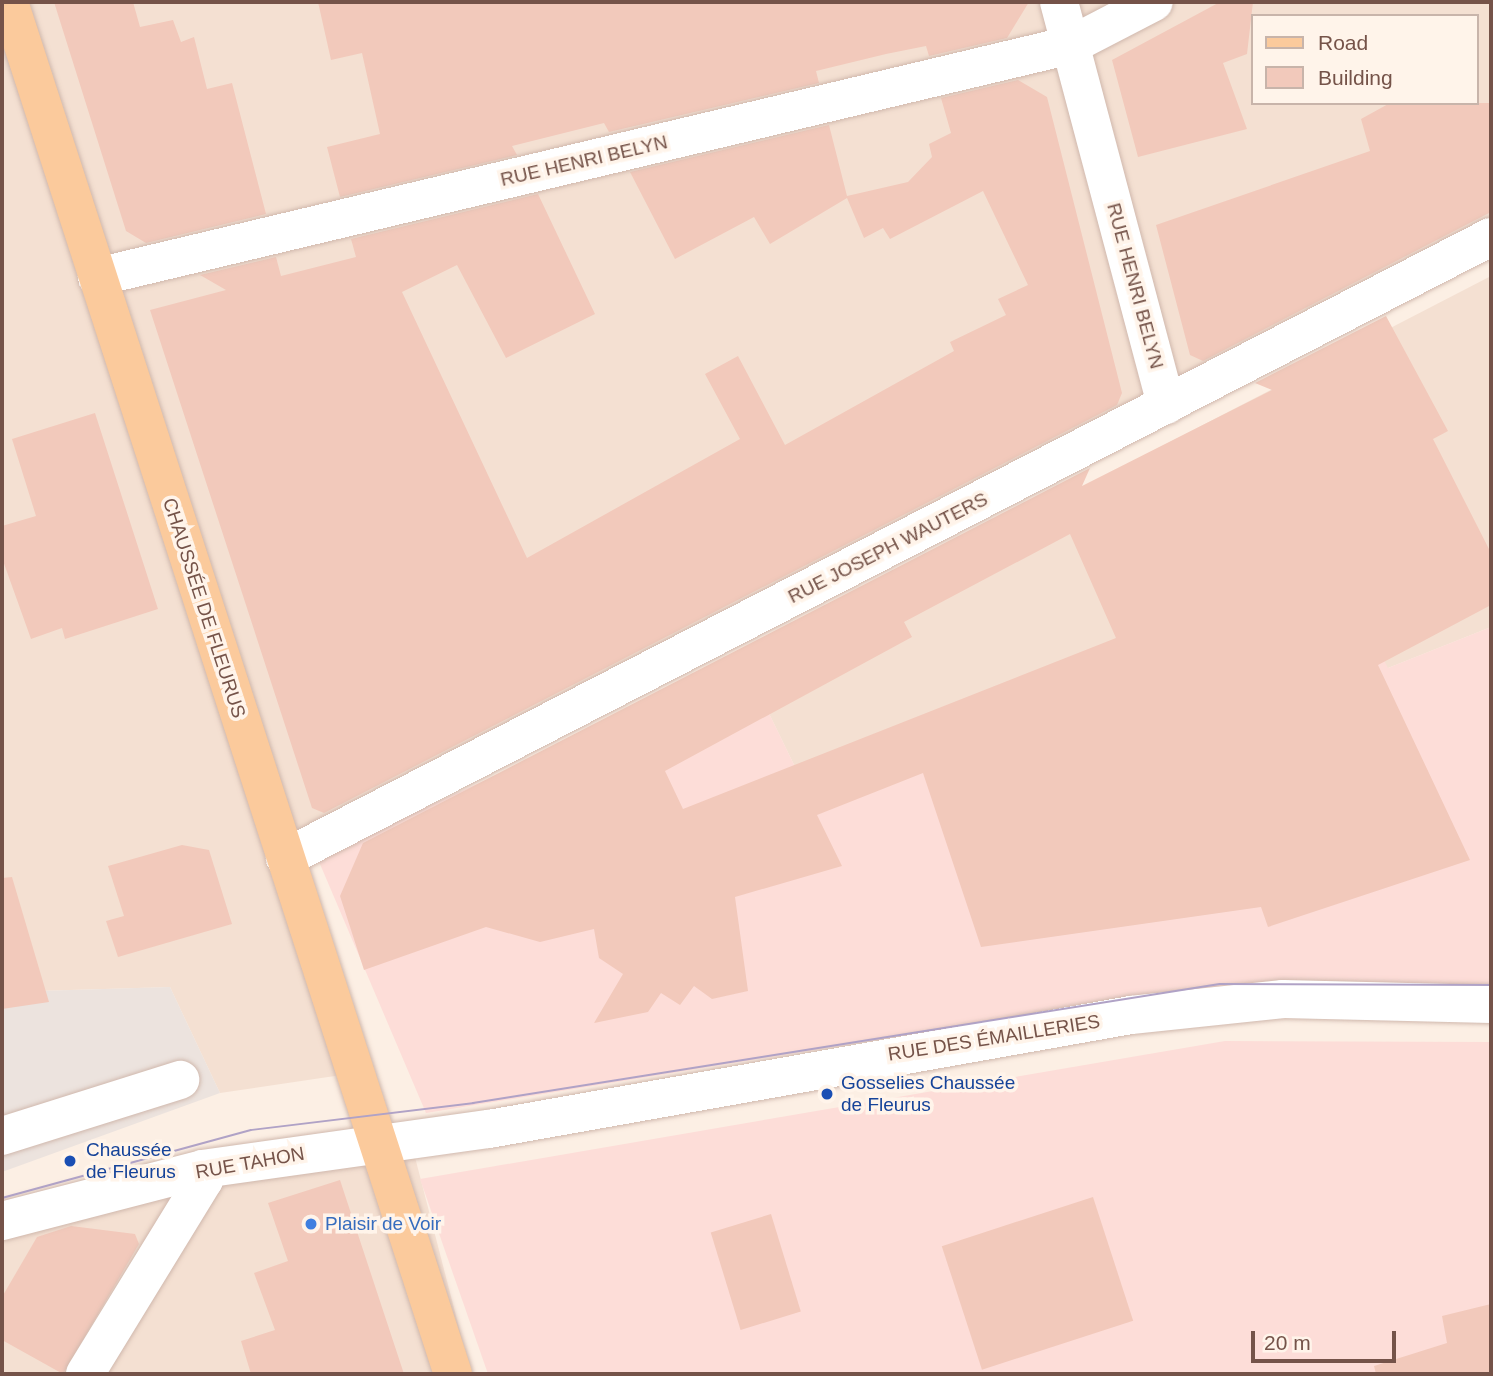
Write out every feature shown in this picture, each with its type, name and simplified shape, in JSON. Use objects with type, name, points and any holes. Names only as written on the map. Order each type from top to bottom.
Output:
[{"type":"main road","name":"CHAUSSÉE DE FLEURUS","points":[[9,2],[453,1374]]},
{"type":"street","name":"RUE HENRI BELYN","points":[[1059,2],[1166,405]]},
{"type":"street","name":"RUE HENRI BELYN","points":[[97,277],[1071,46],[1154,2]]},
{"type":"street","name":"RUE JOSEPH WAUTERS","points":[[285,858],[1491,237]]},
{"type":"street","name":"RUE DES ÉMAILLERIES","points":[[376,1140],[489,1129],[746,1079],[1222,1003],[1491,1004]]},
{"type":"street","points":[[2,1136],[180,1080]]},
{"type":"street","name":"RUE TAHON","points":[[2,1221],[203,1169],[376,1140]]},
{"type":"street","points":[[85,1374],[204,1180],[203,1169]]},
{"type":"shaded area","points":[[1491,2],[1491,237],[286,858],[355,1073],[220,1093],[170,987],[37,991],[2,877],[2,4]]},
{"type":"shaded area","points":[[1491,276],[1491,627],[1388,668],[816,810],[744,662]]},
{"type":"shaded area","points":[[1363,620],[1388,668],[1491,627],[1491,998],[1066,1009],[426,1113],[317,857],[744,662],[816,810],[1313,623]]},
{"type":"shaded area","points":[[2,877],[37,991],[170,987],[220,1093],[2,1172]]},
{"type":"shaded area","points":[[1225,1041],[1491,1042],[1491,1374],[488,1374],[420,1179]]},
{"type":"shaded area","points":[[409,1134],[471,1374],[2,1374],[2,1236]]},
{"type":"building","points":[[54,2],[133,2],[140,27],[173,20],[181,42],[194,37],[207,89],[232,83],[266,214],[146,243],[126,231]]},
{"type":"building","points":[[318,2],[1029,2],[1007,38],[929,56],[926,46],[886,54],[816,71],[819,83],[609,132],[604,123],[512,146],[517,155],[340,197],[327,147],[380,134],[362,53],[331,60]]},
{"type":"building","points":[[1220,2],[1253,2],[1247,54],[1223,63],[1247,129],[1138,157],[1112,60]]},
{"type":"building","points":[[1018,80],[1047,97],[1122,393],[1117,405],[324,813],[312,808],[150,310],[226,290],[200,275],[276,257],[281,276],[356,257],[351,239],[538,194],[595,314],[506,358],[457,265],[402,292],[527,558],[740,439],[705,374],[738,356],[785,445],[954,351],[950,342],[1006,315],[998,299],[1028,285],[983,191],[890,239],[883,228],[864,238],[847,198],[770,244],[754,217],[675,259],[630,172],[829,125],[847,196],[908,182],[932,157],[929,144],[951,133],[941,98]]},
{"type":"building","points":[[1491,103],[1491,212],[1203,361],[1190,355],[1156,225],[1370,151],[1361,119],[1386,105]]},
{"type":"building","points":[[1386,316],[1448,431],[1433,439],[1491,553],[1491,605],[1378,665],[1470,860],[1268,927],[1261,907],[981,947],[923,773],[817,815],[842,866],[735,897],[748,991],[712,999],[694,986],[680,1005],[661,993],[648,1012],[594,1023],[623,974],[599,958],[594,929],[540,942],[486,927],[364,970],[340,896],[363,843],[1090,468],[1082,486],[1272,390],[1255,383]],"holes":[[[1070,534],[1116,638],[683,809],[665,771],[912,637],[904,622]]]},
{"type":"building","points":[[95,413],[158,609],[65,639],[62,628],[31,639],[2,558],[2,526],[36,516],[12,439]]},
{"type":"building","points":[[182,845],[209,850],[232,924],[118,957],[106,921],[124,916],[108,866]]},
{"type":"building","points":[[12,877],[49,1002],[2,1009],[2,878]]},
{"type":"building","points":[[340,1180],[404,1374],[251,1374],[241,1341],[275,1330],[254,1273],[288,1261],[268,1203]]},
{"type":"building","points":[[1093,1197],[1133,1321],[982,1370],[942,1246]]},
{"type":"building","points":[[771,1214],[801,1312],[741,1330],[711,1232]]},
{"type":"building","points":[[71,1226],[135,1234],[139,1244],[63,1374],[2,1340],[2,1297],[37,1237]]},
{"type":"building","points":[[1491,1304],[1491,1374],[1376,1374],[1374,1366],[1447,1343],[1442,1316]]},
{"type":"tram line","points":[[2,1198],[251,1130],[473,1103],[1220,984],[1491,985]]},
{"type":"place","name":"Gosselies Chaussée de Fleurus","points":[[827,1094]]},
{"type":"place","name":"Chaussée de Fleurus","points":[[70,1161]]},
{"type":"place","name":"Plaisir de Voir","points":[[311,1224]]}]
